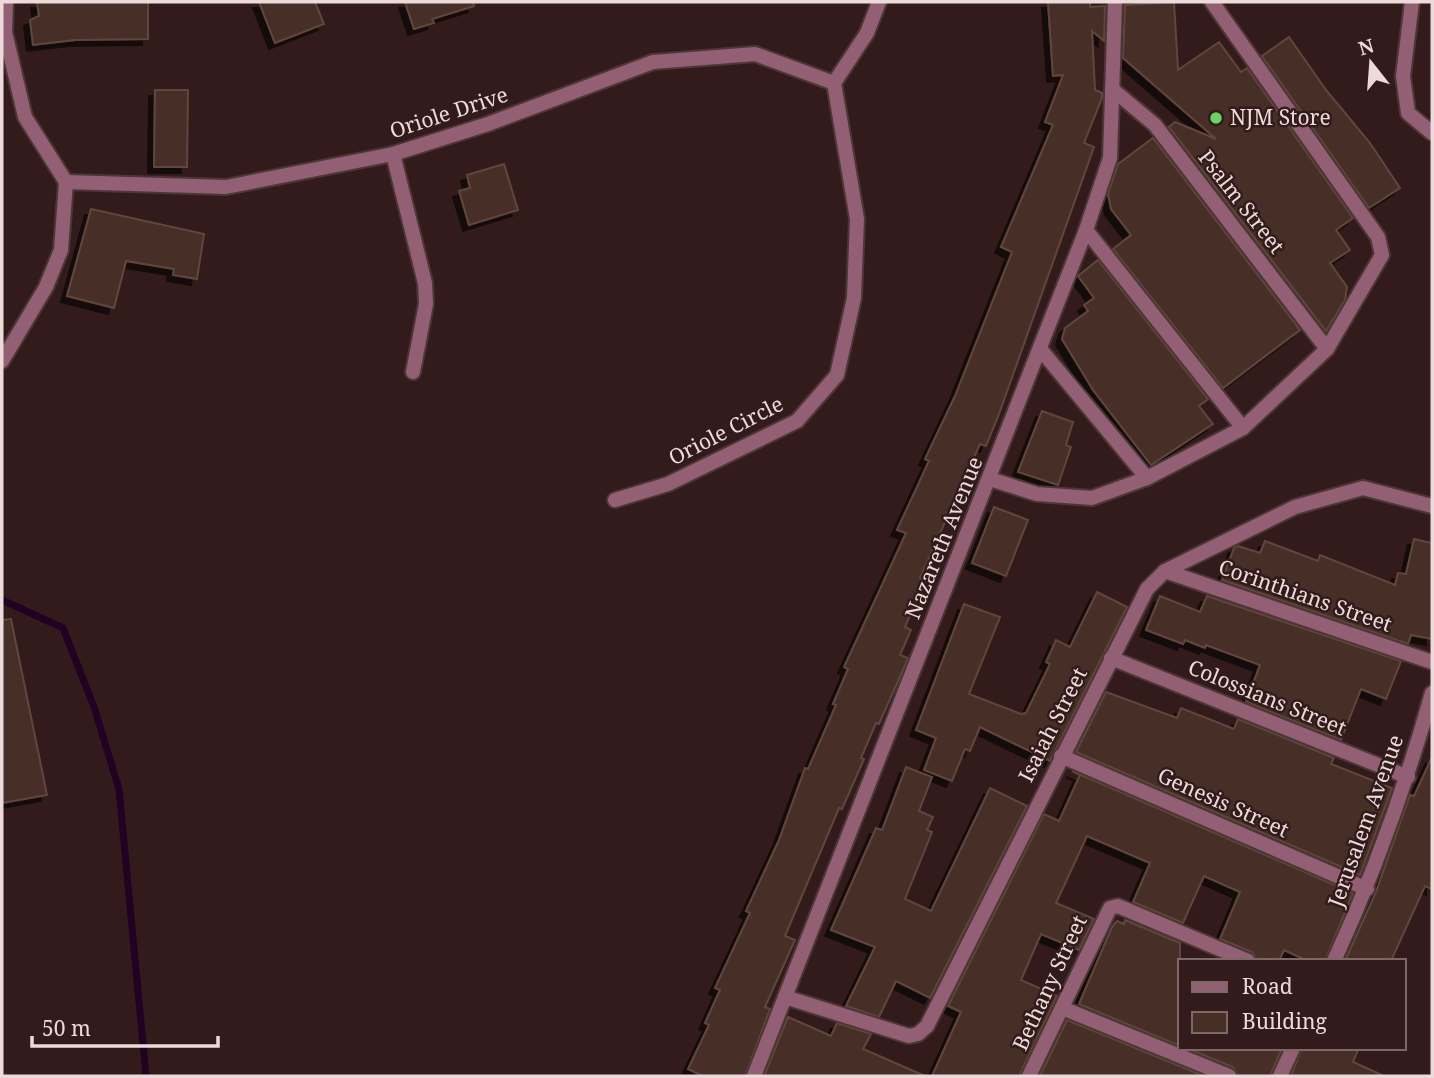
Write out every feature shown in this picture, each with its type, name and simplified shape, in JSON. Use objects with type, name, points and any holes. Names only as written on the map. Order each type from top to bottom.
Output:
[{"type":"street","points":[[2,361],[46,287],[61,250],[66,182],[25,117],[5,32],[6,2]]},
{"type":"street","points":[[834,83],[867,33],[879,2]]},
{"type":"street","name":"Nazareth Avenue","points":[[754,1076],[1086,230],[1110,158],[1115,2]]},
{"type":"street","points":[[990,479],[1037,494],[1092,498],[1147,478],[1243,428],[1327,349],[1382,255],[1381,246],[1212,2]]},
{"type":"street","points":[[1412,2],[1403,76],[1408,113],[1432,133]]},
{"type":"street","name":"Oriole Drive","points":[[66,182],[226,187],[393,154],[488,124],[653,62],[755,54],[834,83]]},
{"type":"street","name":"Oriole Circle","points":[[615,500],[668,484],[797,421],[836,375],[854,298],[857,219],[834,83]]},
{"type":"street","name":"Psalm Street","points":[[1112,89],[1155,125],[1327,349]]},
{"type":"street","points":[[393,154],[425,283],[426,304],[413,372]]},
{"type":"street","points":[[1086,230],[1243,428]]},
{"type":"street","points":[[1041,350],[1147,478]]},
{"type":"street","name":"Isaiah Street","points":[[785,997],[909,1036],[918,1034],[927,1026],[1147,589],[1165,571],[1241,531],[1295,507],[1363,488],[1432,506]]},
{"type":"street","name":"Corinthians Street","points":[[1165,571],[1432,662]]},
{"type":"street","name":"Colossians Street","points":[[1111,658],[1408,777]]},
{"type":"street","name":"Jerusalem Avenue","points":[[1335,959],[1367,889],[1408,777],[1432,693]]},
{"type":"street","name":"Genesis Street","points":[[1061,756],[1367,889]]},
{"type":"street","name":"Bethany Street","points":[[1029,1076],[1110,908],[1118,906],[1243,959]]},
{"type":"street","points":[[1062,1008],[1229,1076]]},
{"type":"street","points":[[1280,1076],[1292,1050]]},
{"type":"building","points":[[37,2],[148,2],[148,39],[75,40],[33,45],[30,20],[39,16]]},
{"type":"building","points":[[259,2],[315,2],[324,24],[275,43]]},
{"type":"building","points":[[405,2],[473,2],[474,6],[432,19],[434,23],[414,29]]},
{"type":"building","points":[[1048,2],[1090,2],[1090,7],[1105,6],[1104,41],[1092,31],[1095,90],[1102,93],[1102,98],[1084,143],[1094,147],[999,414],[986,446],[980,444],[920,578],[925,581],[905,627],[911,630],[900,655],[908,658],[879,724],[876,723],[861,758],[864,759],[842,809],[839,808],[785,936],[795,940],[765,1007],[770,1009],[745,1076],[703,1076],[688,1069],[709,1025],[705,1023],[720,990],[715,988],[750,913],[746,911],[779,840],[805,768],[808,769],[836,705],[833,704],[848,669],[844,667],[906,533],[897,530],[929,461],[925,459],[955,396],[1012,252],[1001,247],[1053,125],[1045,122],[1063,75],[1053,76]]},
{"type":"building","points":[[1174,2],[1178,70],[1219,42],[1241,72],[1247,68],[1353,218],[1336,230],[1350,250],[1330,263],[1347,287],[1345,300],[1326,331],[1169,127],[1175,122],[1216,139],[1123,58],[1125,5]]},
{"type":"building","points":[[1289,37],[1326,90],[1370,143],[1400,188],[1369,208],[1262,56]]},
{"type":"building","points":[[155,90],[188,90],[187,167],[154,167]]},
{"type":"building","points":[[1153,138],[1300,330],[1223,388],[1113,249],[1131,235],[1111,209],[1108,194],[1118,164]]},
{"type":"building","points":[[504,164],[518,210],[469,225],[459,191],[470,188],[467,175]]},
{"type":"building","points":[[91,209],[204,234],[197,279],[173,275],[174,269],[126,261],[114,308],[67,296]]},
{"type":"building","points":[[1098,260],[1208,399],[1199,406],[1213,424],[1151,465],[1093,390],[1062,339],[1065,328],[1088,311],[1084,305],[1094,298],[1078,276]]},
{"type":"building","points":[[1042,411],[1073,422],[1066,445],[1071,447],[1058,485],[1018,472]]},
{"type":"building","points":[[994,507],[1028,520],[1006,576],[972,563]]},
{"type":"building","points":[[1414,539],[1432,543],[1432,639],[1411,635],[1408,644],[1222,580],[1234,548],[1238,546],[1260,553],[1265,541],[1318,561],[1320,555],[1395,585],[1398,573],[1406,574]]},
{"type":"building","points":[[1097,592],[1127,607],[1050,761],[980,727],[970,751],[965,749],[952,781],[924,770],[936,738],[916,730],[964,604],[1000,617],[969,694],[1021,714],[1026,713],[1050,664],[1046,662],[1056,640],[1070,647]]},
{"type":"building","points":[[1160,596],[1200,612],[1207,596],[1401,661],[1386,699],[1361,689],[1341,740],[1246,702],[1260,665],[1206,645],[1205,648],[1185,640],[1183,644],[1146,630]]},
{"type":"building","points":[[11,619],[47,795],[2,803],[2,620]]},
{"type":"building","points":[[1106,692],[1177,718],[1181,708],[1234,729],[1238,719],[1334,758],[1331,764],[1392,788],[1360,875],[1076,752]]},
{"type":"building","points":[[1432,757],[1432,889],[1425,886],[1392,959],[1346,959],[1376,892],[1410,795],[1414,796]]},
{"type":"building","points":[[906,767],[932,777],[919,811],[933,817],[927,830],[932,832],[905,899],[931,911],[990,788],[1027,806],[930,998],[896,981],[879,1017],[846,1006],[875,947],[831,930],[876,828],[882,830]]},
{"type":"building","points":[[1072,771],[1353,893],[1326,959],[1304,959],[1284,950],[1280,959],[1257,959],[1252,952],[1220,939],[1240,892],[1204,876],[1183,923],[1133,902],[1150,863],[1087,836],[1056,903],[1094,919],[1079,950],[1041,934],[1021,980],[1057,996],[1019,1076],[932,1076],[961,1012],[948,1006],[1044,814],[1059,821],[1080,775]]},
{"type":"building","points":[[1125,920],[1180,943],[1178,1045],[1079,1004],[1112,927],[1117,921],[1124,924]]},
{"type":"building","points":[[788,1017],[831,1036],[837,1023],[871,1034],[863,1049],[925,1076],[764,1076]]},
{"type":"building","points":[[1067,1020],[1204,1076],[1040,1076]]},
{"type":"building","points":[[1191,1050],[1281,1050],[1270,1076],[1238,1076],[1233,1067]]},
{"type":"building","points":[[1301,1050],[1358,1050],[1353,1062],[1384,1076],[1291,1076]]},
{"type":"waterway","points":[[2,600],[63,628],[94,707],[119,789],[146,1076]]},
{"type":"place","name":"NJM Store","points":[[1216,118]]}]
